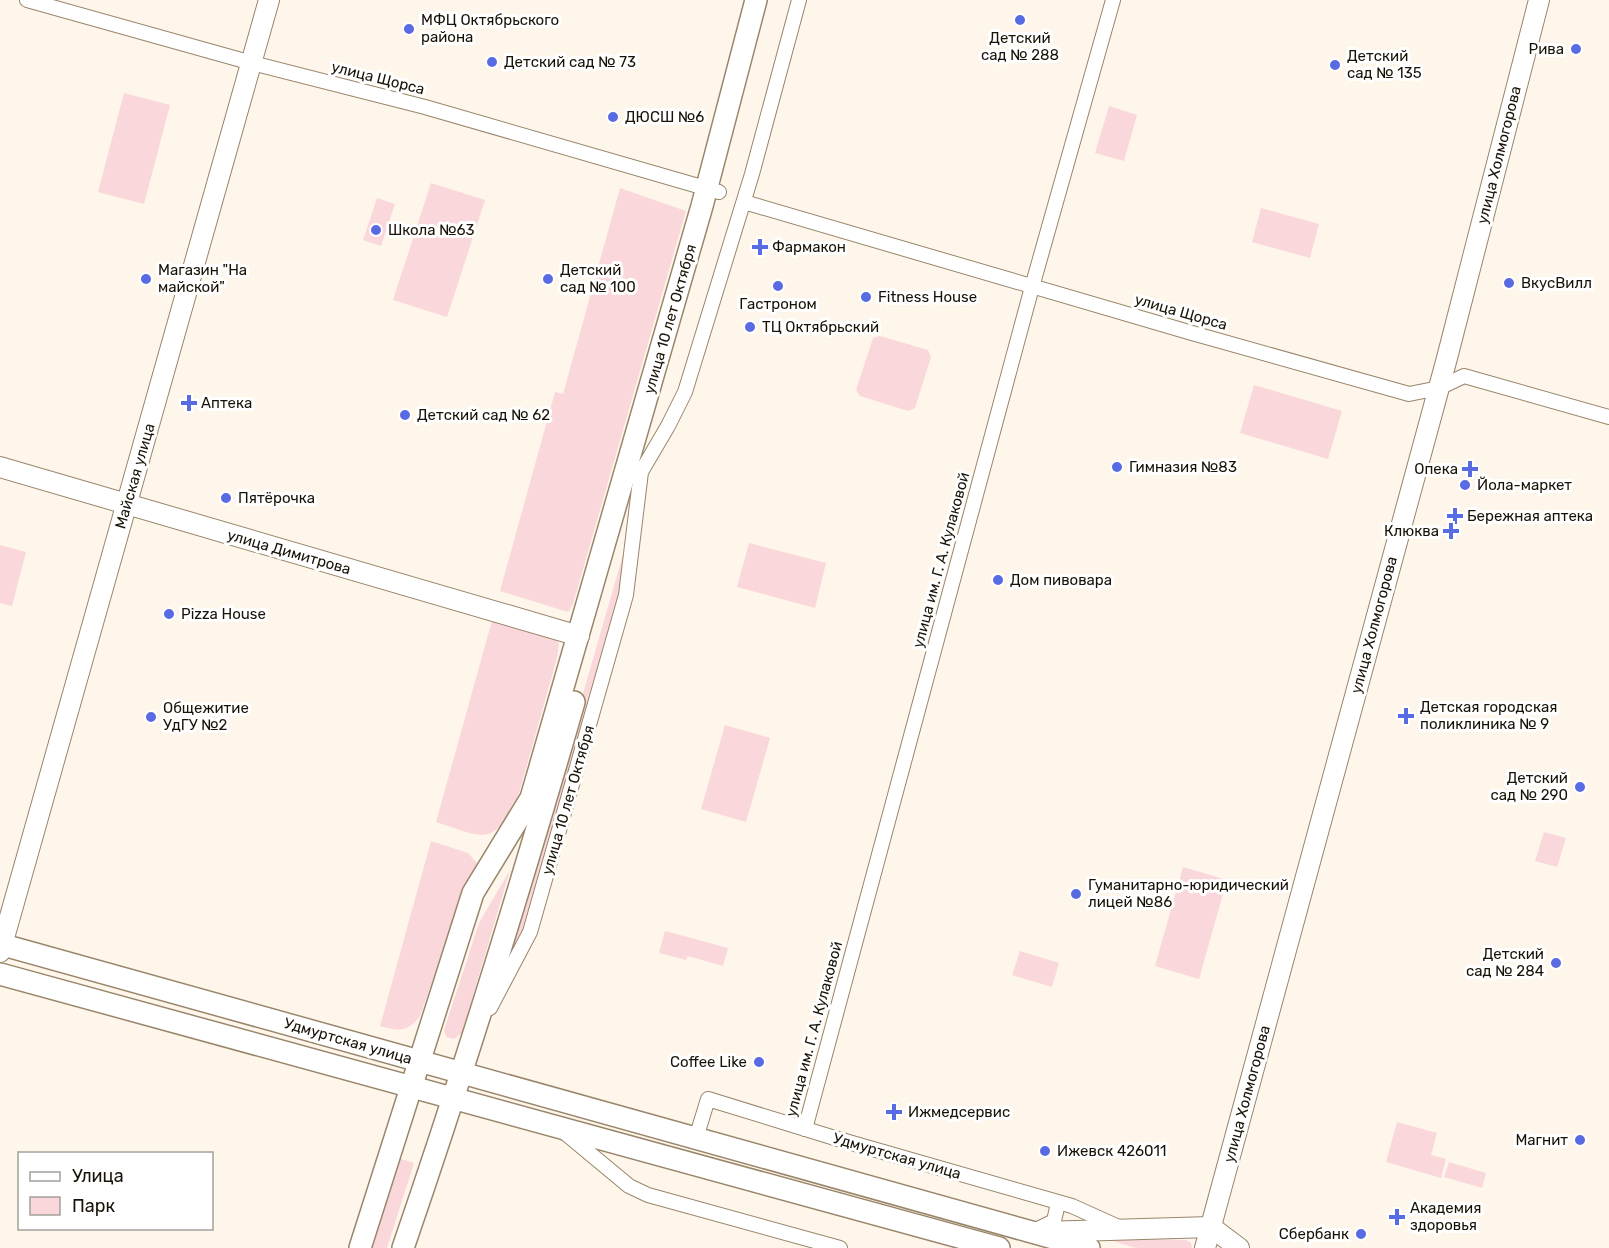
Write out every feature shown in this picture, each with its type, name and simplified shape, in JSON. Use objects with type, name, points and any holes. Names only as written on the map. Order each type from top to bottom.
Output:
[{"type":"main road","name":"улица 10 лет Октября","points":[[360,1248],[473,893],[531,798],[641,472],[713,190],[756,0]]},
{"type":"main road","name":"улица 10 лет Октября","points":[[403,1248],[455,1098],[527,865],[585,638],[713,190],[771,0]]},
{"type":"main road","name":"Удмуртская улица","points":[[1,947],[421,1061],[1089,1248]]},
{"type":"main road","name":"Удмуртская улица","points":[[0,974],[999,1248]]},
{"type":"street","name":"улица Щорса","points":[[27,0],[252,63],[425,107],[713,190]]},
{"type":"street","name":"Майская улица","points":[[1,947],[269,0]]},
{"type":"street","name":"улица 10 лет Октября","points":[[470,1045],[530,932],[626,595],[641,472],[685,392],[744,202],[799,0]]},
{"type":"street","name":"улица им. Г. А. Кулаковой","points":[[804,1129],[1032,287],[1113,0]]},
{"type":"street","name":"улица Холмогорова","points":[[1205,1248],[1447,358],[1539,0]]},
{"type":"street","name":"улица Щорса","points":[[744,202],[1409,394],[1436,397],[1464,376]]},
{"type":"street","points":[[1447,358],[1464,376],[1609,417]]},
{"type":"street","name":"улица Димитрова","points":[[0,467],[585,638]]},
{"type":"street","name":"Удмуртская улица","points":[[696,1138],[708,1099],[1072,1206],[1123,1228]]},
{"type":"street","name":"Удмуртская улица","points":[[558,1127],[629,1186],[648,1195],[840,1248]]},
{"type":"street","points":[[1032,1232],[1054,1221],[1058,1203]]},
{"type":"street","points":[[1032,1232],[1211,1227],[1239,1248]]},
{"type":"green space","points":[[124,93],[170,105],[144,204],[98,192]]},
{"type":"green space","points":[[1109,106],[1137,115],[1124,161],[1095,153]]},
{"type":"green space","points":[[431,183],[485,200],[447,317],[393,300]]},
{"type":"green space","points":[[620,188],[686,211],[573,604],[568,612],[500,591],[555,392],[563,394]]},
{"type":"green space","points":[[377,198],[395,204],[381,246],[363,240]]},
{"type":"green space","points":[[1261,208],[1319,224],[1310,258],[1252,242]]},
{"type":"green space","points":[[880,336],[928,350],[931,357],[915,408],[908,411],[860,396],[856,390],[873,338]]},
{"type":"green space","points":[[1254,385],[1342,411],[1328,459],[1240,433]]},
{"type":"green space","points":[[629,534],[620,598],[524,939],[503,971]]},
{"type":"green space","points":[[749,543],[826,563],[815,608],[737,587]]},
{"type":"green space","points":[[0,545],[26,552],[12,606],[0,603]]},
{"type":"green space","points":[[493,617],[554,634],[559,644],[518,797],[501,825],[485,835],[465,832],[436,822]]},
{"type":"green space","points":[[725,725],[770,738],[746,822],[701,809]]},
{"type":"green space","points":[[1544,832],[1566,838],[1557,867],[1535,861]]},
{"type":"green space","points":[[431,841],[468,853],[477,863],[462,895],[420,1016],[407,1028],[392,1029],[380,1026]]},
{"type":"green space","points":[[1183,867],[1227,880],[1199,979],[1155,966]]},
{"type":"green space","points":[[510,870],[462,1033],[454,1039],[446,1037],[444,1030],[479,923]]},
{"type":"green space","points":[[665,931],[728,948],[723,966],[688,956],[686,960],[659,953]]},
{"type":"green space","points":[[1020,951],[1059,963],[1052,987],[1012,975]]},
{"type":"green space","points":[[1397,1122],[1437,1133],[1431,1155],[1446,1159],[1441,1178],[1386,1162]]},
{"type":"green space","points":[[398,1158],[414,1163],[387,1248],[368,1248]]},
{"type":"green space","points":[[1449,1162],[1486,1173],[1482,1188],[1444,1177]]},
{"type":"green space","points":[[1103,1238],[1186,1240],[1191,1243],[1192,1248],[1136,1248]]},
{"type":"place","name":"Детский сад № 288","points":[[1020,20]]},
{"type":"place","name":"МФЦ Октябрьского района","points":[[409,29]]},
{"type":"place","name":"Рива","points":[[1576,49]]},
{"type":"place","name":"Детский сад № 73","points":[[492,62]]},
{"type":"place","name":"Детский сад № 135","points":[[1335,65]]},
{"type":"place","name":"ДЮСШ №6","points":[[613,117]]},
{"type":"place","name":"Школа №63","points":[[376,230]]},
{"type":"place","name":"Фармакон","points":[[760,247]]},
{"type":"place","name":"Магазин \"На майской\"","points":[[146,279]]},
{"type":"place","name":"Детский сад № 100","points":[[548,279]]},
{"type":"place","name":"ВкусВилл","points":[[1509,283]]},
{"type":"place","name":"Гастроном","points":[[778,286]]},
{"type":"place","name":"Fitness House","points":[[866,297]]},
{"type":"place","name":"ТЦ Октябрьский","points":[[750,327]]},
{"type":"place","name":"Аптека","points":[[189,403]]},
{"type":"place","name":"Детский сад № 62","points":[[405,415]]},
{"type":"place","name":"Гимназия №83","points":[[1117,467]]},
{"type":"place","name":"Опека","points":[[1470,469]]},
{"type":"place","name":"Йола-маркет","points":[[1465,485]]},
{"type":"place","name":"Пятёрочка","points":[[226,498]]},
{"type":"place","name":"Бережная аптека","points":[[1455,516]]},
{"type":"place","name":"Клюква","points":[[1451,531]]},
{"type":"place","name":"Дом пивовара","points":[[998,580]]},
{"type":"place","name":"Pizza House","points":[[169,614]]},
{"type":"place","name":"Детская городская поликлиника № 9","points":[[1406,716]]},
{"type":"place","name":"Общежитие УдГУ №2","points":[[151,717]]},
{"type":"place","name":"Детский сад № 290","points":[[1580,787]]},
{"type":"place","name":"Гуманитарно-юридический лицей №86","points":[[1076,894]]},
{"type":"place","name":"Детский сад № 284","points":[[1556,963]]},
{"type":"place","name":"Coffee Like","points":[[759,1062]]},
{"type":"place","name":"Ижмедсервис","points":[[894,1112]]},
{"type":"place","name":"Магнит","points":[[1580,1140]]},
{"type":"place","name":"Ижевск 426011","points":[[1045,1151]]},
{"type":"place","name":"Академия здоровья","points":[[1397,1217]]},
{"type":"place","name":"Сбербанк","points":[[1361,1234]]}]
